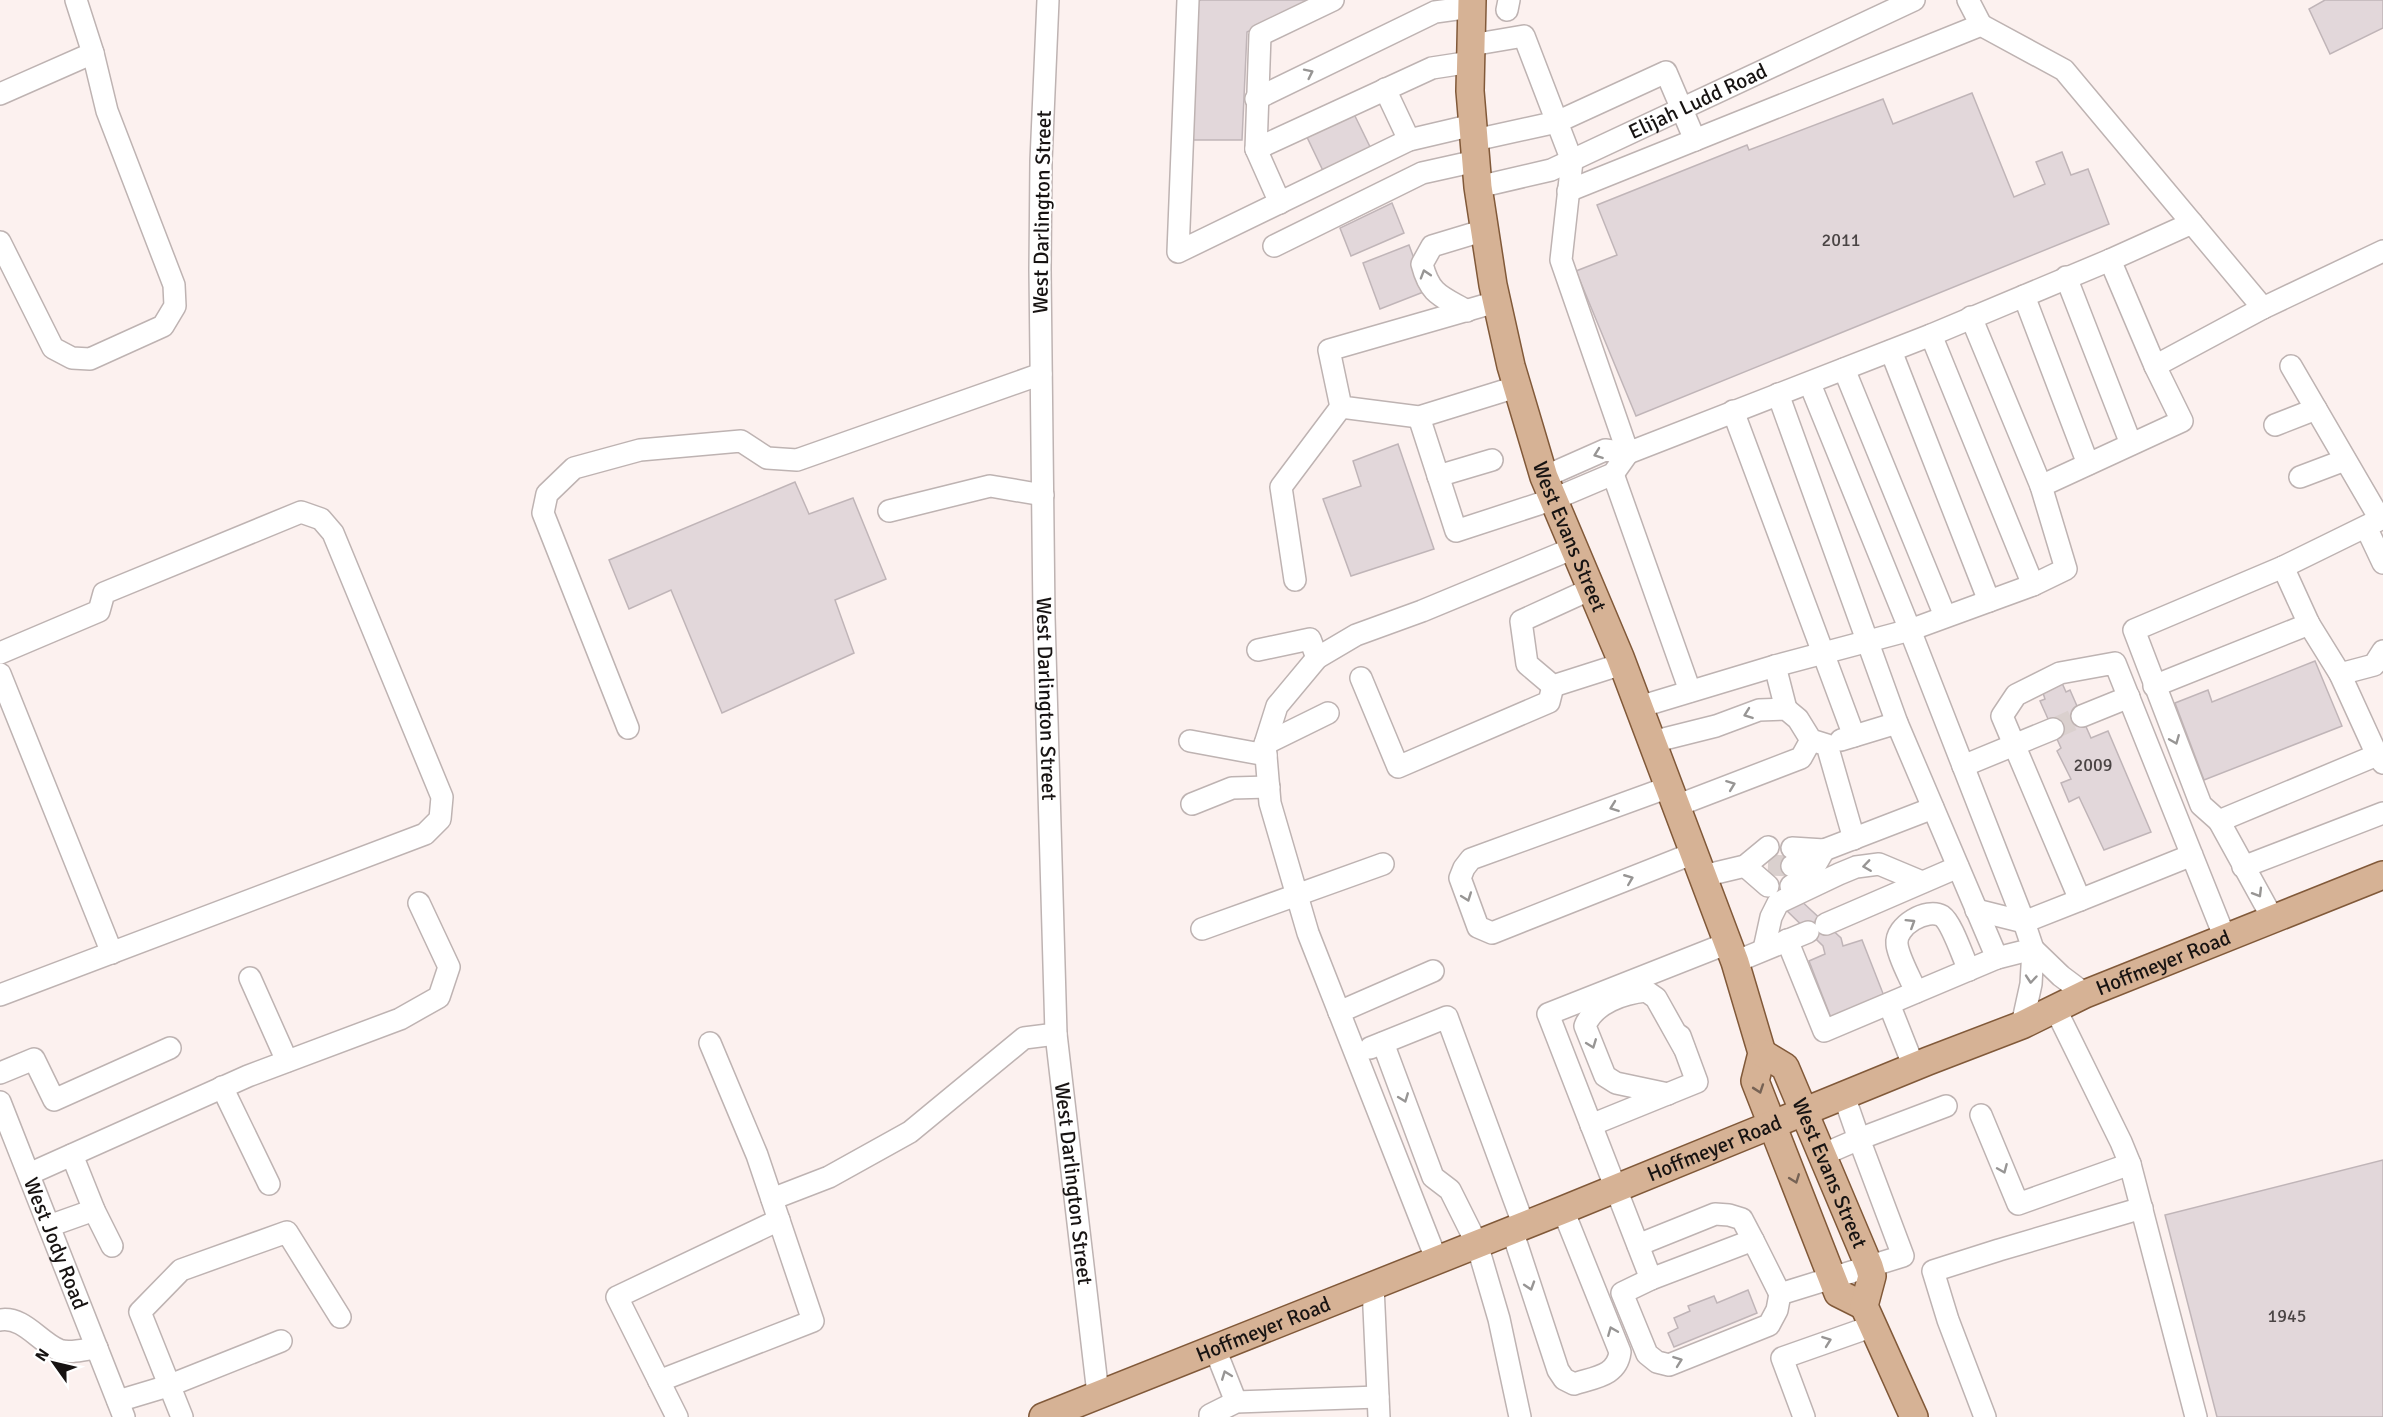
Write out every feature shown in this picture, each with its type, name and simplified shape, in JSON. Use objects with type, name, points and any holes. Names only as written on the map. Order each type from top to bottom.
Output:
[{"type":"main road","name":"West Evans Street","points":[[1472,4],[1471,53],[1475,153],[1496,302],[1516,387],[1549,488],[1639,707],[1732,952],[1762,1053],[1755,1081],[1838,1293],[1868,1316]]},
{"type":"main road","name":"Hoffmeyer Road","points":[[1043,1417],[2022,1025],[2085,994],[2383,875]]},
{"type":"main road","name":"West Evans Street","points":[[1762,1053],[1785,1067],[1869,1266],[1872,1276],[1868,1316]]},
{"type":"main road","points":[[1868,1316],[1914,1417]]},
{"type":"street","points":[[0,242],[53,348],[72,358],[90,359],[163,326],[176,306],[174,285],[107,111],[93,53],[76,0]]},
{"type":"street","name":"West Darlington Street","points":[[1048,0],[1041,161],[1041,374],[1056,1034],[1098,1394]]},
{"type":"street","points":[[1188,0],[1178,252],[1409,140],[1475,153]]},
{"type":"street","points":[[1280,203],[1256,149],[1260,36],[1333,0]]},
{"type":"street","name":"Elijah Ludd Road","points":[[1475,153],[1551,170],[1914,0]]},
{"type":"street","points":[[1968,0],[1981,25],[2064,70],[2264,308]]},
{"type":"street","points":[[1256,99],[1435,12],[1472,4]]},
{"type":"street","points":[[1568,191],[1981,25]]},
{"type":"street","points":[[1256,149],[1432,68],[1524,36],[1572,161],[1561,260],[1628,453]]},
{"type":"street","points":[[0,94],[93,53]]},
{"type":"street","points":[[1274,246],[1422,173],[1557,122],[1666,72],[1695,140]]},
{"type":"street","points":[[1384,90],[1409,140]]},
{"type":"street","points":[[1419,417],[1456,531],[1549,488],[1605,450],[1628,453],[1733,411],[1810,384],[2110,260],[2192,223]]},
{"type":"street","points":[[1467,311],[1432,291],[1422,264],[1432,246],[1485,230]]},
{"type":"street","points":[[2155,366],[2264,308],[2383,251]]},
{"type":"street","points":[[2041,486],[2182,421],[2155,366],[2110,260]]},
{"type":"street","points":[[2066,277],[2131,444]]},
{"type":"street","points":[[2024,296],[2088,464]]},
{"type":"street","points":[[1294,580],[1281,487],[1341,407],[1329,350],[1496,302]]},
{"type":"street","points":[[1639,707],[1775,666],[1910,630],[2032,585],[2066,569],[2041,486],[1971,317]]},
{"type":"street","points":[[1931,335],[2032,585]]},
{"type":"street","points":[[1891,351],[1989,601]]},
{"type":"street","points":[[2291,366],[2345,460],[2376,522],[2383,563]]},
{"type":"street","points":[[1844,369],[1945,616]]},
{"type":"street","points":[[628,728],[543,513],[547,494],[574,468],[640,450],[741,441],[767,458],[797,460],[1041,374]]},
{"type":"street","points":[[1810,384],[1910,630],[2024,922],[2032,949],[2031,984],[2022,1025]]},
{"type":"street","points":[[1341,407],[1419,417],[1516,387]]},
{"type":"street","points":[[1778,394],[1897,723],[1997,958]]},
{"type":"street","points":[[2275,425],[2316,409]]},
{"type":"street","points":[[1733,411],[1854,736]]},
{"type":"street","points":[[1549,488],[1613,474],[1628,453]]},
{"type":"street","points":[[1438,476],[1492,460]]},
{"type":"street","points":[[2300,477],[2345,460]]},
{"type":"street","points":[[1613,474],[1690,691]]},
{"type":"street","points":[[889,511],[990,486],[1042,495]]},
{"type":"street","points":[[0,653],[99,611],[104,593],[301,512],[321,519],[333,533],[442,797],[440,819],[425,834],[0,995]]},
{"type":"street","points":[[2273,919],[2219,821],[2201,805],[2134,630],[2283,567],[2376,522]]},
{"type":"street","points":[[1437,1261],[1308,933],[1270,803],[1265,749],[1277,706],[1317,658],[1356,635],[1432,607],[1574,548]]},
{"type":"street","points":[[2219,821],[2380,759],[2340,674],[2309,624],[2283,567]]},
{"type":"street","points":[[1553,686],[1527,664],[1521,621],[1591,589]]},
{"type":"street","points":[[2154,686],[2309,624]]},
{"type":"street","points":[[1258,650],[1310,639],[1317,658]]},
{"type":"street","points":[[2340,674],[2380,660]]},
{"type":"street","points":[[2080,900],[2002,716],[2016,695],[2060,673],[2115,663],[2225,938]]},
{"type":"street","points":[[1553,686],[1622,664]]},
{"type":"street","points":[[1775,666],[1786,709],[1819,742],[1854,839]]},
{"type":"street","points":[[0,674],[111,953]]},
{"type":"street","points":[[1360,678],[1398,767],[1550,702],[1553,686]]},
{"type":"street","points":[[2082,716],[2129,697]]},
{"type":"street","points":[[1652,742],[1716,726],[1759,710],[1786,709]]},
{"type":"street","points":[[1190,741],[1265,749],[1328,713]]},
{"type":"street","points":[[1745,866],[1768,866],[1698,864],[1492,933],[1478,927],[1460,878],[1471,859],[1801,758],[1819,742],[1854,736],[1897,723]]},
{"type":"street","points":[[1963,766],[2052,729]]},
{"type":"street","points":[[1192,804],[1232,788],[1269,787]]},
{"type":"street","points":[[1824,850],[1809,876],[1792,866],[1824,850],[1933,807]]},
{"type":"street","points":[[2243,867],[2383,813]]},
{"type":"street","points":[[1976,910],[2024,922],[2192,855]]},
{"type":"street","points":[[1202,929],[1383,864]]},
{"type":"street","points":[[1764,949],[1771,917],[1778,903],[1839,874],[1856,867],[1879,864],[1922,882]]},
{"type":"street","points":[[1651,1279],[1548,1014],[1655,971],[1732,952],[1764,949],[1958,867]]},
{"type":"street","points":[[29,1174],[222,1088],[400,1019],[440,997],[450,967],[419,903]]},
{"type":"street","points":[[1916,992],[1897,944],[1899,933],[1905,924],[1915,919],[1932,914],[1941,916],[1948,923],[1969,970]]},
{"type":"street","points":[[1787,940],[1824,1031],[1997,958],[2032,949]]},
{"type":"street","points":[[2032,949],[2085,994]]},
{"type":"street","points":[[1339,1012],[1433,970]]},
{"type":"street","points":[[1591,1125],[1697,1082],[1655,971]]},
{"type":"street","points":[[250,978],[287,1061]]},
{"type":"street","points":[[1668,1094],[1616,1083],[1605,1076],[1585,1026],[1589,1015],[1601,1005],[1633,992],[1646,991],[1656,998],[1684,1048]]},
{"type":"street","points":[[1889,1004],[1914,1067]]},
{"type":"street","points":[[2055,1008],[2130,1164],[2196,1417]]},
{"type":"street","points":[[1356,1054],[1447,1017],[1518,1228],[1558,1370],[1564,1379],[1574,1384],[1614,1370],[1619,1361],[1620,1352],[1563,1210]]},
{"type":"street","points":[[772,1199],[829,1177],[910,1132],[1024,1038],[1056,1034]]},
{"type":"street","points":[[659,1381],[813,1322],[757,1155],[710,1043]]},
{"type":"street","points":[[1383,1043],[1433,1177],[1450,1190],[1477,1244],[1499,1319],[1520,1417]]},
{"type":"street","points":[[0,1072],[34,1059],[54,1100],[170,1048]]},
{"type":"street","points":[[222,1088],[269,1184]]},
{"type":"street","points":[[1780,1294],[1903,1256],[1844,1096]]},
{"type":"street","name":"West Jody Road","points":[[0,1102],[121,1409]]},
{"type":"street","points":[[1822,1155],[1946,1106]]},
{"type":"street","points":[[1981,1115],[2018,1204],[2130,1164]]},
{"type":"street","points":[[72,1155],[94,1210],[112,1246]]},
{"type":"street","points":[[1985,1417],[1948,1320],[1933,1271],[2142,1208]]},
{"type":"street","points":[[49,1226],[94,1210]]},
{"type":"street","points":[[1638,1245],[1715,1214],[1742,1219],[1753,1240],[1780,1294],[1777,1310],[1768,1326],[1669,1365],[1657,1362],[1647,1354],[1622,1293],[1651,1279],[1753,1240]]},
{"type":"street","points":[[677,1417],[617,1297],[779,1220]]},
{"type":"street","points":[[182,1417],[140,1312],[181,1270],[287,1232],[340,1317]]},
{"type":"street","points":[[1210,1417],[1236,1402],[1378,1407],[1373,1286]]},
{"type":"street","points":[[1804,1417],[1782,1358],[1868,1316]]},
{"type":"street","points":[[0,1320],[21,1323],[57,1349],[66,1351],[97,1348]]},
{"type":"street","points":[[121,1409],[168,1386],[281,1341]]},
{"type":"street","points":[[1215,1349],[1236,1402]]},
{"type":"building","points":[[1315,0],[1247,32],[1242,140],[1191,140],[1198,1]]},
{"type":"building","points":[[2325,0],[2383,0],[2383,28],[2330,54],[2309,9]]},
{"type":"building","points":[[1972,93],[2014,197],[2045,184],[2036,162],[2062,152],[2071,175],[2088,169],[2109,224],[1636,416],[1576,271],[1617,255],[1597,205],[1747,145],[1749,150],[1883,99],[1893,124]]},
{"type":"building","points":[[1353,112],[1374,155],[1326,177],[1306,135]]},
{"type":"building","points":[[1392,203],[1404,233],[1351,256],[1340,228]]},
{"type":"building","points":[[1409,245],[1426,291],[1380,309],[1363,263]]},
{"type":"building","points":[[1398,444],[1434,549],[1351,576],[1323,499],[1361,486],[1353,461]]},
{"type":"building","points":[[795,482],[809,514],[853,498],[886,579],[835,600],[854,653],[722,713],[671,590],[629,609],[609,560]]},
{"type":"building","points":[[2315,661],[2342,726],[2204,780],[2175,703],[2208,690],[2212,702]]},
{"type":"building","points":[[2062,683],[2066,692],[2070,690],[2091,738],[2108,731],[2151,832],[2104,850],[2079,797],[2069,802],[2061,783],[2071,779],[2057,751],[2061,748],[2040,701],[2045,699],[2043,693]]},
{"type":"building","points":[[1798,898],[1841,938],[1843,946],[1862,940],[1884,996],[1831,1018],[1809,961],[1825,954],[1823,946],[1780,904]]},
{"type":"building","points":[[2383,1160],[2383,1417],[2217,1417],[2165,1215]]},
{"type":"building","points":[[1748,1290],[1757,1313],[1674,1347],[1668,1333],[1678,1328],[1674,1318],[1690,1311],[1688,1306],[1714,1296],[1717,1303]]},
{"type":"tunnel","points":[[2053,729],[2082,716]]},
{"type":"tunnel","points":[[1768,865],[1792,866]]}]
